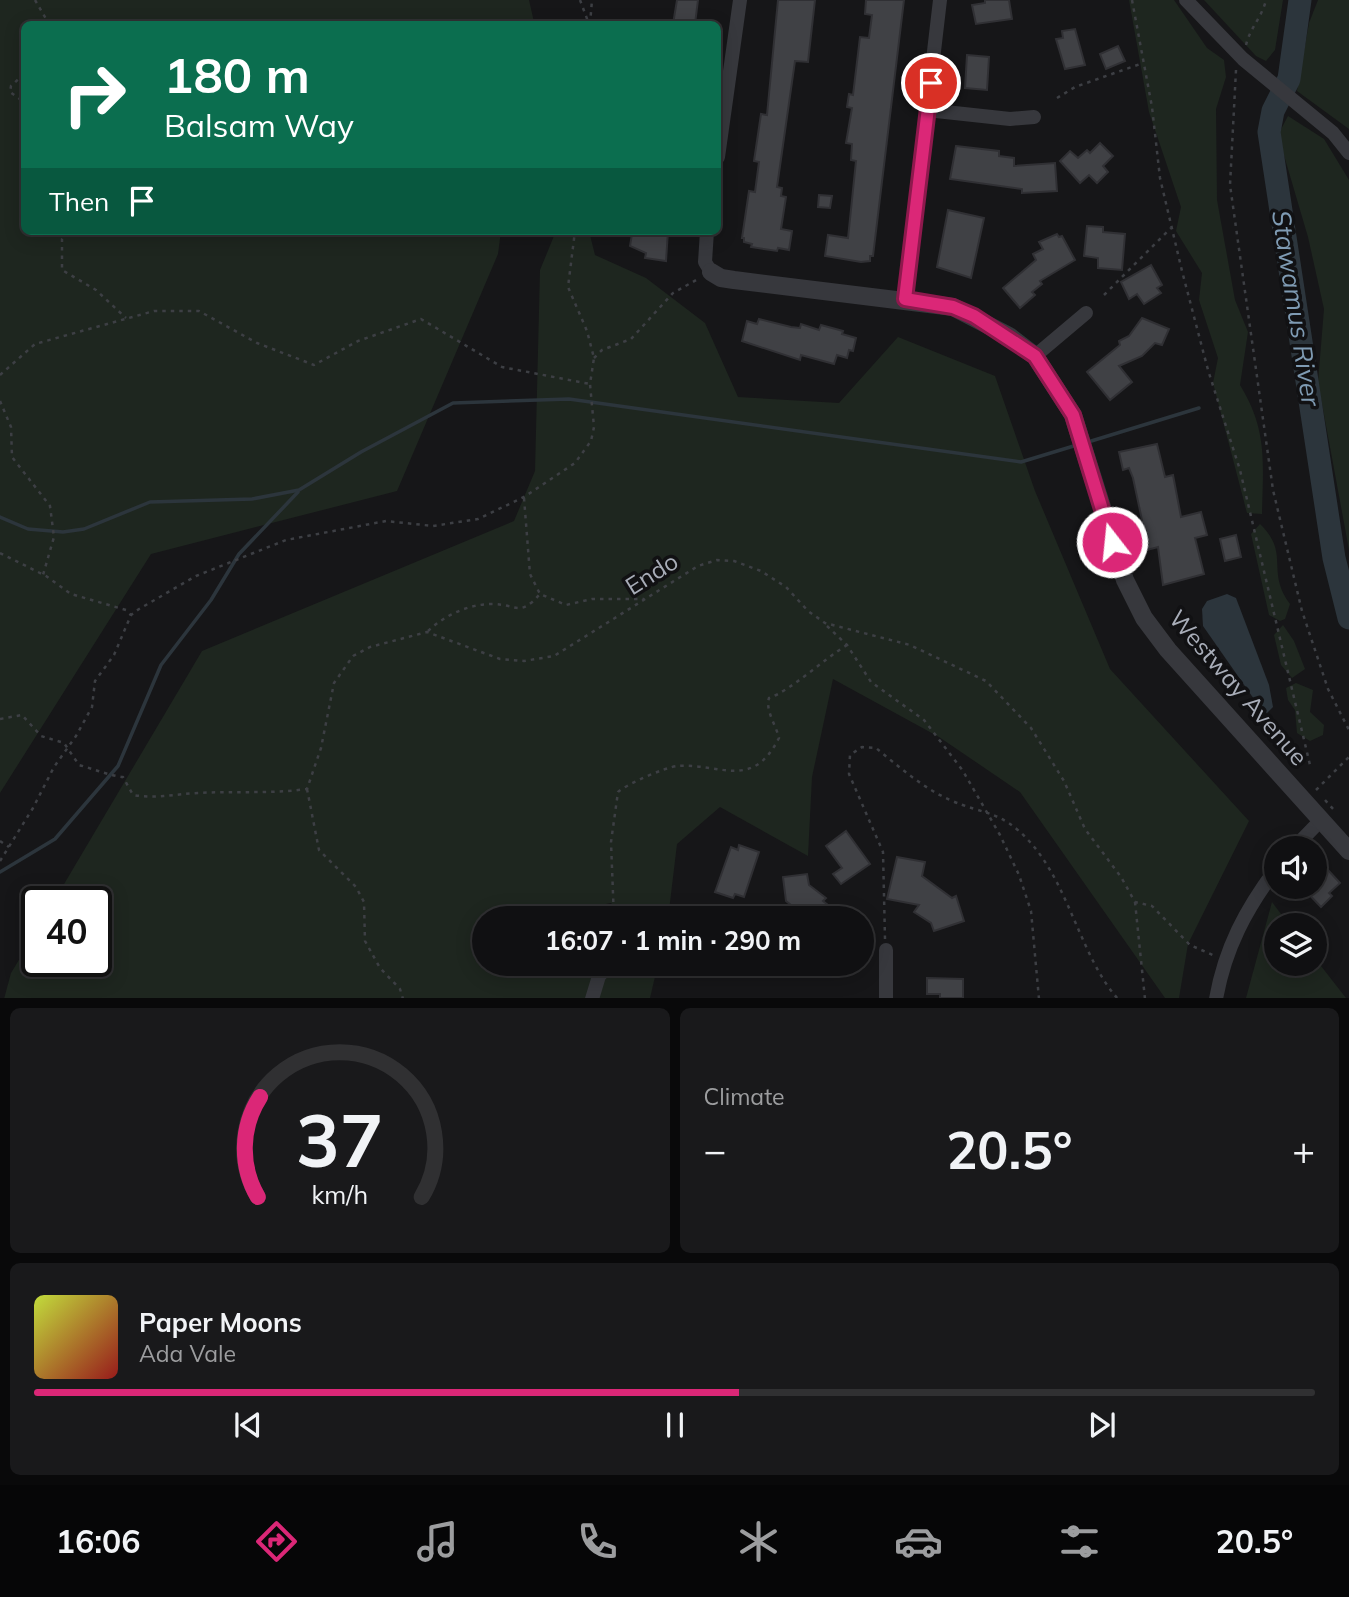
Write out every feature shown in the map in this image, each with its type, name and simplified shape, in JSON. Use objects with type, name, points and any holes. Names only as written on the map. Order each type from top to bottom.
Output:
[{"type":"street","points":[[721,136],[740,0]]},
{"type":"street","points":[[905,299],[940,0]]},
{"type":"street","points":[[1186,0],[1243,59],[1333,133],[1349,153]]},
{"type":"street","points":[[928,110],[1010,119],[1034,117]]},
{"type":"street","points":[[707,235],[705,262],[711,272]]},
{"type":"street","name":"Westway Avenue","points":[[711,272],[721,278],[734,280],[953,307],[974,316],[1035,356],[1073,415],[1125,580],[1144,618],[1168,650],[1349,851]]},
{"type":"street","points":[[1035,356],[1086,313]]},
{"type":"street","points":[[1306,836],[1320,821]]},
{"type":"street","points":[[1216,998],[1224,960],[1241,918],[1264,886]]},
{"type":"street","points":[[886,950],[886,998]]},
{"type":"street","points":[[592,998],[599,976]]},
{"type":"path","points":[[35,0],[47,21]]},
{"type":"path","points":[[580,0],[588,21]]},
{"type":"path","points":[[589,21],[592,0]]},
{"type":"path","points":[[1132,0],[1160,178],[1208,370],[1240,470],[1310,765]]},
{"type":"path","points":[[1266,0],[1264,13],[1248,35],[1243,59],[1236,71],[1230,185],[1273,490],[1302,611],[1328,689],[1349,730]]},
{"type":"path","points":[[1057,98],[1076,87],[1143,63]]},
{"type":"path","points":[[21,77],[11,86],[10,92],[21,101]]},
{"type":"path","points":[[1104,295],[1172,227]]},
{"type":"path","points":[[64,235],[62,270],[96,290],[126,318]]},
{"type":"path","points":[[0,860],[92,707],[95,681],[114,655],[131,615],[139,609],[196,576],[286,540],[386,521],[433,526],[478,519],[524,497],[575,463],[591,441],[594,427],[590,384],[594,358],[587,331],[568,287],[575,235]]},
{"type":"path","points":[[594,358],[602,350],[631,339],[673,293],[711,272]]},
{"type":"path","points":[[0,375],[35,344],[154,311],[199,311],[257,343],[313,365],[358,341],[421,318],[502,367],[590,384]]},
{"type":"path","points":[[0,401],[11,427],[12,457],[50,506],[54,537],[43,575]]},
{"type":"path","points":[[524,497],[530,574],[540,594],[566,605],[592,599],[644,599]]},
{"type":"path","points":[[0,553],[43,575],[71,594],[126,610],[131,615]]},
{"type":"path","name":"Endo","points":[[426,632],[500,659],[543,659],[554,656],[698,566],[717,560],[734,561],[761,571],[786,587],[808,611],[825,623],[910,645],[986,681],[1031,728],[1064,780],[1084,829],[1121,877],[1135,902],[1152,906],[1190,945],[1224,960]]},
{"type":"path","points":[[403,998],[400,989],[380,968],[365,941],[364,902],[356,887],[319,850],[307,789],[321,748],[334,683],[353,656],[370,647],[426,632],[438,621],[459,611],[495,604],[520,610],[531,604],[540,594]]},
{"type":"path","points":[[825,623],[847,645],[871,682],[924,720],[963,771],[1009,851],[1026,891],[1034,932],[1039,998]]},
{"type":"path","points":[[613,906],[611,842],[618,792],[625,786],[680,765],[732,771],[758,764],[771,755],[779,738],[769,711],[769,698],[782,694],[819,662],[847,645]]},
{"type":"path","points":[[0,719],[22,715],[41,736],[58,740],[68,748],[71,756],[83,767],[90,766],[105,775],[123,778],[133,795],[153,799],[196,793],[281,793],[307,789]]},
{"type":"path","points":[[886,950],[883,852],[849,774],[850,755],[862,747],[876,748],[950,800],[983,809],[1010,822],[1032,844],[1059,887],[1105,984],[1117,998]]},
{"type":"path","points":[[1320,821],[1335,810],[1315,789],[1349,757]]},
{"type":"path","points":[[0,841],[9,847]]},
{"type":"path","points":[[1135,902],[1145,998]]},
{"type":"shaded area","points":[[0,0],[529,0],[533,21],[21,21],[21,235],[500,235],[498,254],[397,491],[151,554],[0,793]]},
{"type":"shaded area","points":[[1129,0],[1174,0],[1207,48],[1224,60],[1226,77],[1216,109],[1217,200],[1235,300],[1248,332],[1240,385],[1260,432],[1263,462],[1262,514],[1247,513],[1213,383],[1218,358],[1199,300],[1202,273],[1176,231],[1181,207],[1149,112]]},
{"type":"shaded area","points":[[1204,0],[1283,0],[1275,50],[1266,61],[1256,56]]},
{"type":"shaded area","points":[[1318,0],[1349,0],[1349,129],[1297,91],[1309,23]]},
{"type":"shaded area","points":[[1288,116],[1324,139],[1349,180],[1349,550],[1318,382],[1324,309],[1308,237],[1278,135]]},
{"type":"shaded area","points":[[554,235],[590,235],[595,255],[646,278],[705,323],[738,397],[839,403],[898,337],[995,376],[1035,491],[1110,669],[1249,821],[1188,944],[1179,998],[1165,998],[1020,792],[939,737],[833,679],[812,777],[808,856],[720,807],[677,844],[670,906],[613,906],[611,903],[595,906],[472,906],[472,976],[596,976],[587,998],[4,998],[11,973],[21,956],[21,977],[112,977],[112,886],[63,886],[202,651],[514,521],[535,471],[540,270]]},
{"type":"shaded area","points":[[1260,524],[1274,544],[1279,581],[1290,604],[1285,619],[1280,621],[1269,615],[1251,534]]},
{"type":"shaded area","points":[[1227,594],[1236,598],[1269,685],[1273,707],[1267,713],[1263,712],[1203,626],[1202,609],[1207,601]]},
{"type":"shaded area","points":[[1283,625],[1294,641],[1305,669],[1292,678],[1281,665],[1274,635]]},
{"type":"shaded area","points":[[1296,683],[1313,690],[1310,712],[1324,725],[1323,735],[1310,741],[1297,733],[1295,710],[1288,700],[1286,688]]},
{"type":"shaded area","points":[[1272,902],[1280,913],[1269,913]]},
{"type":"shaded area","points":[[1264,932],[1264,976],[1327,976],[1327,974],[1346,998],[1246,998]]},
{"type":"shaded area","points":[[608,976],[655,976],[650,998],[596,998],[602,982]]},
{"type":"building","points":[[677,0],[698,0],[695,21],[674,21]]},
{"type":"building","points":[[778,0],[815,0],[808,62],[795,61],[777,187],[782,188],[781,196],[786,197],[781,229],[792,231],[789,250],[778,248],[777,251],[751,247],[752,244],[744,242],[742,238],[749,191],[755,192],[759,162],[754,161],[761,114],[767,115]]},
{"type":"building","points":[[866,0],[904,0],[873,256],[870,256],[870,261],[861,262],[825,256],[828,235],[848,238],[856,161],[851,160],[852,144],[846,143],[852,108],[847,107],[849,94],[853,95],[860,37],[869,38],[872,15],[865,14]]},
{"type":"building","points":[[985,0],[1009,0],[1012,19],[976,24],[972,5],[985,3]]},
{"type":"building","points":[[1075,29],[1085,65],[1065,69],[1056,39],[1063,38],[1062,31]]},
{"type":"building","points":[[1118,46],[1125,61],[1106,69],[1100,54]]},
{"type":"building","points":[[967,55],[989,57],[987,90],[965,88]]},
{"type":"building","points":[[1100,143],[1113,156],[1103,166],[1108,172],[1097,183],[1089,175],[1080,183],[1060,161],[1070,151],[1078,158],[1087,150],[1090,153]]},
{"type":"building","points":[[956,146],[999,151],[999,156],[1014,158],[1014,166],[1055,163],[1057,191],[1022,193],[1022,189],[950,179]]},
{"type":"building","points":[[819,195],[832,196],[830,208],[818,207]]},
{"type":"building","points":[[948,210],[984,218],[971,278],[937,267]]},
{"type":"building","points":[[1087,226],[1103,227],[1103,232],[1125,234],[1122,270],[1098,268],[1098,258],[1084,256]]},
{"type":"building","points":[[1057,234],[1062,236],[1075,260],[1040,281],[1042,284],[1032,292],[1035,295],[1020,308],[1003,288],[1036,260],[1033,254],[1043,249],[1039,242]]},
{"type":"building","points":[[632,235],[668,235],[666,261],[645,258],[646,253],[630,246]]},
{"type":"building","points":[[1151,265],[1162,285],[1157,288],[1161,293],[1144,304],[1137,294],[1129,299],[1121,282]]},
{"type":"building","points":[[1142,318],[1169,329],[1162,345],[1155,343],[1142,356],[1119,366],[1132,382],[1110,400],[1087,372],[1120,345],[1119,341],[1129,336]]},
{"type":"building","points":[[759,319],[791,327],[800,328],[801,324],[819,330],[821,325],[843,331],[842,334],[856,338],[853,351],[849,350],[847,358],[837,355],[834,364],[801,355],[800,360],[742,341],[747,321],[757,324]]},
{"type":"building","points":[[1157,444],[1165,477],[1173,475],[1181,517],[1201,512],[1207,535],[1195,538],[1204,574],[1163,585],[1158,547],[1147,550],[1139,521],[1142,520],[1133,478],[1129,468],[1123,470],[1119,452]]},
{"type":"building","points":[[1236,535],[1241,557],[1225,561],[1220,539]]},
{"type":"building","points":[[846,831],[870,864],[841,884],[833,874],[842,868],[826,846]]},
{"type":"building","points":[[739,845],[759,852],[744,897],[735,894],[733,898],[715,892],[731,847],[738,850]]},
{"type":"building","points":[[897,857],[925,862],[922,876],[952,898],[956,896],[964,921],[934,931],[931,923],[914,912],[919,905],[887,899]]},
{"type":"building","points":[[1327,869],[1340,883],[1329,893],[1332,896],[1321,907],[1313,899],[1327,899]]},
{"type":"building","points":[[807,874],[809,885],[826,898],[823,901],[829,906],[792,906],[786,901],[783,877]]},
{"type":"building","points":[[927,978],[963,979],[963,998],[940,998],[940,994],[927,994]]},
{"type":"waterway","name":"Stawamus River","points":[[1300,0],[1289,79],[1273,111],[1269,132],[1334,558],[1349,618]]},
{"type":"waterway","points":[[0,517],[28,529],[63,532],[84,529],[150,502],[252,499],[299,490],[361,452],[453,403],[569,399],[1021,462],[1077,445]]},
{"type":"waterway","points":[[1088,442],[1199,408]]},
{"type":"waterway","points":[[0,872],[55,839],[118,766],[161,665],[211,600],[239,554],[298,492]]},
{"type":"route","points":[[931,83],[905,299],[953,307],[974,316],[1009,336],[1035,356],[1073,415],[1094,475],[1112,542]]}]
